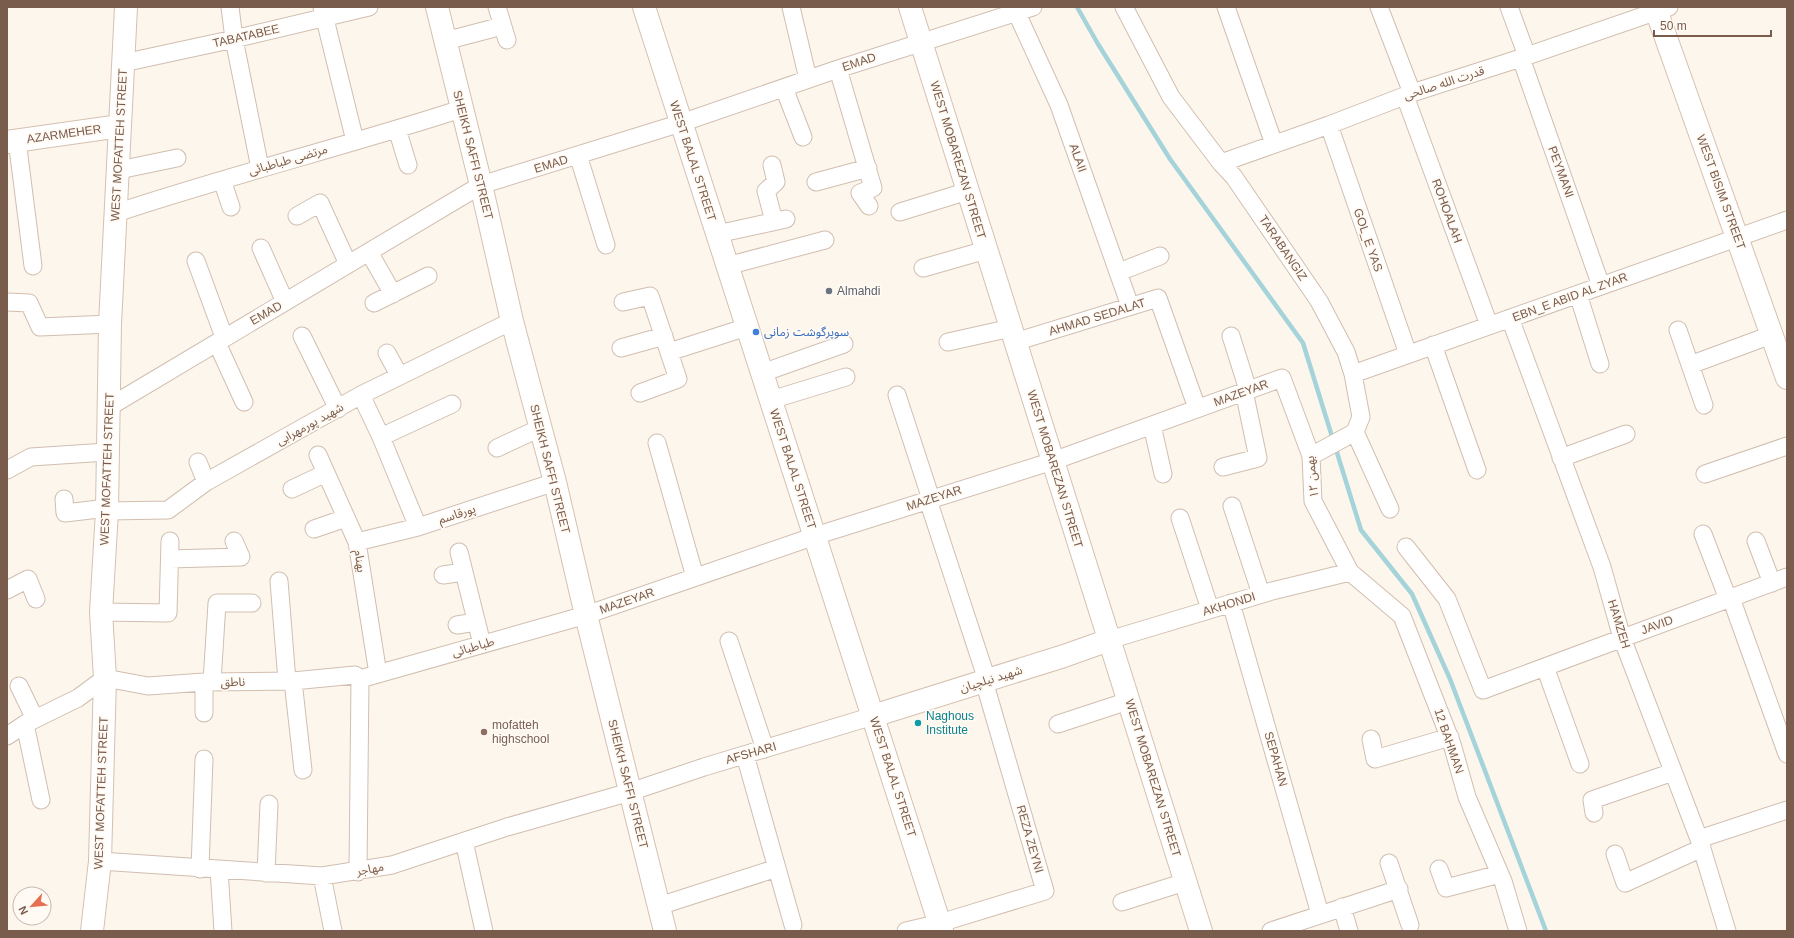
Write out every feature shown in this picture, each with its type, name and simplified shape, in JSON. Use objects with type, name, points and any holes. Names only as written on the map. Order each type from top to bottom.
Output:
[{"type":"street","name":"WEST MOFATTEH STREET","points":[[92,931],[100,861],[105,678],[101,612],[107,510],[110,324],[119,170],[126,7]]},
{"type":"street","points":[[230,7],[234,39],[260,168]]},
{"type":"street","name":"TABATABEE","points":[[123,63],[234,39],[323,12],[369,7]]},
{"type":"street","name":"SHEIKH SAFFI STREET","points":[[436,7],[481,185],[512,321],[555,482],[586,615],[665,931]]},
{"type":"street","points":[[445,41],[504,33],[497,7]]},
{"type":"street","name":"WEST BALAL STREET","points":[[644,7],[941,927]]},
{"type":"street","points":[[791,7],[808,79]]},
{"type":"street","name":"WEST MOBAREZAN STREET","points":[[910,7],[1200,931]]},
{"type":"street","name":"EMAD","points":[[109,407],[481,185],[681,123],[1015,10],[1033,7]]},
{"type":"street","name":"TARABANGIZ","points":[[1124,7],[1171,97],[1221,163],[1234,177],[1319,301],[1346,352],[1353,374],[1360,417],[1355,432]]},
{"type":"street","points":[[1226,7],[1274,144]]},
{"type":"street","name":"ROHOALAH","points":[[1379,7],[1489,325]]},
{"type":"street","name":"PEYMANI","points":[[1509,7],[1524,57],[1601,286]]},
{"type":"street","name":"قدرت الله صالحی","points":[[1221,163],[1329,125],[1409,94],[1524,57],[1660,9]]},
{"type":"street","name":"WEST BISIM STREET","points":[[1660,9],[1737,238],[1787,378]]},
{"type":"street","name":"ALAII","points":[[1015,10],[1059,105],[1130,306]]},
{"type":"street","points":[[323,12],[355,141]]},
{"type":"street","points":[[838,69],[873,188],[860,193],[869,206]]},
{"type":"street","points":[[784,88],[803,137]]},
{"type":"street","name":"مرتضی طباطبائی","points":[[116,214],[260,168],[397,129],[461,108]]},
{"type":"street","name":"GOL_E YAS","points":[[1329,125],[1408,354]]},
{"type":"street","name":"AZARMEHER","points":[[12,141],[120,126]]},
{"type":"street","points":[[397,129],[408,165]]},
{"type":"street","points":[[12,141],[33,266]]},
{"type":"street","points":[[578,155],[606,245]]},
{"type":"street","points":[[119,170],[177,158]]},
{"type":"street","points":[[717,234],[780,220],[766,191],[776,182],[772,165]]},
{"type":"street","points":[[816,182],[868,168]]},
{"type":"street","points":[[222,180],[231,207]]},
{"type":"street","points":[[900,212],[968,191]]},
{"type":"street","points":[[298,216],[320,203],[348,264]]},
{"type":"street","name":"EBN_E ABID AL ZYAR","points":[[1353,374],[1787,220]]},
{"type":"street","points":[[727,266],[824,240]]},
{"type":"street","points":[[261,248],[285,302]]},
{"type":"street","points":[[923,268],[986,250]]},
{"type":"street","points":[[369,252],[393,294]]},
{"type":"street","points":[[1119,272],[1160,257]]},
{"type":"street","points":[[196,261],[221,340],[244,402]]},
{"type":"street","points":[[374,303],[428,276]]},
{"type":"street","points":[[1578,294],[1600,364]]},
{"type":"street","points":[[623,302],[650,296],[678,379],[640,393]]},
{"type":"street","name":"AHMAD SEDALAT","points":[[948,342],[1013,335],[1158,298],[1197,408]]},
{"type":"street","points":[[7,302],[29,303],[40,327],[110,324]]},
{"type":"street","name":"HAMZEH","points":[[1510,318],[1602,567],[1622,638],[1701,844],[1728,931]]},
{"type":"street","name":"شهید پورمهرابی","points":[[64,499],[65,513],[107,510],[168,510],[206,482],[361,395],[399,375],[512,321]]},
{"type":"street","points":[[621,348],[666,344],[747,327]]},
{"type":"street","points":[[1678,330],[1704,405]]},
{"type":"street","points":[[1690,365],[1771,335]]},
{"type":"street","points":[[302,336],[338,409]]},
{"type":"street","points":[[1223,467],[1258,458],[1246,391],[1231,336]]},
{"type":"street","points":[[762,373],[844,344]]},
{"type":"street","points":[[1433,345],[1477,470]]},
{"type":"street","points":[[387,353],[399,375]]},
{"type":"street","points":[[771,400],[846,377]]},
{"type":"street","name":"MAZEYAR","points":[[586,615],[815,536],[1053,461],[1282,378]]},
{"type":"street","name":"۱۲ بهمن","points":[[1282,378],[1311,456],[1313,501],[1350,572]]},
{"type":"street","points":[[361,395],[381,437],[418,527]]},
{"type":"street","points":[[897,395],[985,681]]},
{"type":"street","points":[[381,437],[452,404]]},
{"type":"street","points":[[1152,424],[1163,474]]},
{"type":"street","points":[[497,448],[540,428]]},
{"type":"street","points":[[1311,456],[1355,432],[1390,509]]},
{"type":"street","points":[[1562,458],[1626,434]]},
{"type":"street","points":[[657,443],[695,577]]},
{"type":"street","points":[[1705,474],[1787,446]]},
{"type":"street","points":[[7,470],[31,457],[107,452]]},
{"type":"street","name":"بهنام","points":[[318,455],[357,542],[378,674]]},
{"type":"street","points":[[198,462],[206,482]]},
{"type":"street","points":[[292,489],[326,473]]},
{"type":"street","name":"پورقاسم","points":[[357,542],[418,527],[555,482]]},
{"type":"street","points":[[1232,506],[1261,594]]},
{"type":"street","points":[[314,529],[346,518]]},
{"type":"street","points":[[1180,518],[1210,609]]},
{"type":"street","points":[[1703,534],[1730,599],[1787,754]]},
{"type":"street","points":[[101,612],[168,613],[170,541]]},
{"type":"street","points":[[170,559],[241,557],[234,541]]},
{"type":"street","points":[[1756,541],[1779,580]]},
{"type":"street","name":"JAVID","points":[[1406,547],[1447,599],[1483,690],[1779,580]]},
{"type":"street","points":[[459,552],[482,644]]},
{"type":"street","points":[[443,575],[464,572]]},
{"type":"street","name":"AKHONDI","points":[[1109,640],[1261,594],[1350,572]]},
{"type":"street","name":"12 BAHMAN","points":[[1350,572],[1402,616],[1450,737],[1467,797],[1500,874],[1518,931]]},
{"type":"street","points":[[7,590],[28,579],[36,598]]},
{"type":"street","points":[[279,581],[290,681],[304,770]]},
{"type":"street","points":[[204,713],[217,603],[252,603]]},
{"type":"street","name":"SEPAHAN","points":[[1231,603],[1320,914]]},
{"type":"street","name":"طباطبائی","points":[[360,679],[586,615]]},
{"type":"street","points":[[457,625],[476,622]]},
{"type":"street","name":"شهید نیلچیان","points":[[873,716],[1109,640]]},
{"type":"street","points":[[729,641],[765,749]]},
{"type":"street","points":[[1545,667],[1580,764]]},
{"type":"street","name":"ناطق","points":[[105,678],[148,686],[208,682],[290,681],[355,675],[360,679]]},
{"type":"street","points":[[7,736],[30,721],[78,698],[105,678]]},
{"type":"street","points":[[358,872],[360,679]]},
{"type":"street","name":"REZA ZEYNI","points":[[941,927],[1045,891],[985,681]]},
{"type":"street","points":[[19,686],[30,721],[41,800]]},
{"type":"street","points":[[1058,724],[1128,701]]},
{"type":"street","name":"AFSHARI","points":[[630,792],[873,716]]},
{"type":"street","points":[[1371,739],[1375,759],[1450,737]]},
{"type":"street","points":[[745,755],[793,925]]},
{"type":"street","points":[[200,869],[204,759]]},
{"type":"street","points":[[1594,813],[1592,800],[1673,772]]},
{"type":"street","name":"مهاجر","points":[[100,861],[200,869],[322,876],[358,872],[392,864],[630,792]]},
{"type":"street","points":[[266,873],[269,804]]},
{"type":"street","points":[[1615,854],[1625,883],[1701,844],[1787,810]]},
{"type":"street","points":[[464,841],[484,931]]},
{"type":"street","points":[[1389,862],[1410,925]]},
{"type":"street","points":[[659,906],[777,868]]},
{"type":"street","points":[[1439,869],[1446,888],[1500,874]]},
{"type":"street","points":[[219,870],[223,931]]},
{"type":"street","points":[[322,876],[332,931]]},
{"type":"street","points":[[1122,902],[1185,882]]},
{"type":"street","points":[[1271,931],[1399,889]]},
{"type":"street","points":[[1342,907],[1349,931]]},
{"type":"street","points":[[906,931],[941,927]]},
{"type":"waterway","points":[[1077,7],[1098,44],[1170,159],[1303,343],[1361,530],[1412,594],[1450,679],[1546,931]]},
{"type":"place","name":"Almahdi","points":[[829,291]]},
{"type":"place","name":"سوپرگوشت زمانی","points":[[756,332]]},
{"type":"place","name":"Naghous Institute","points":[[918,723]]},
{"type":"place","name":"mofatteh highschool","points":[[484,732]]}]
